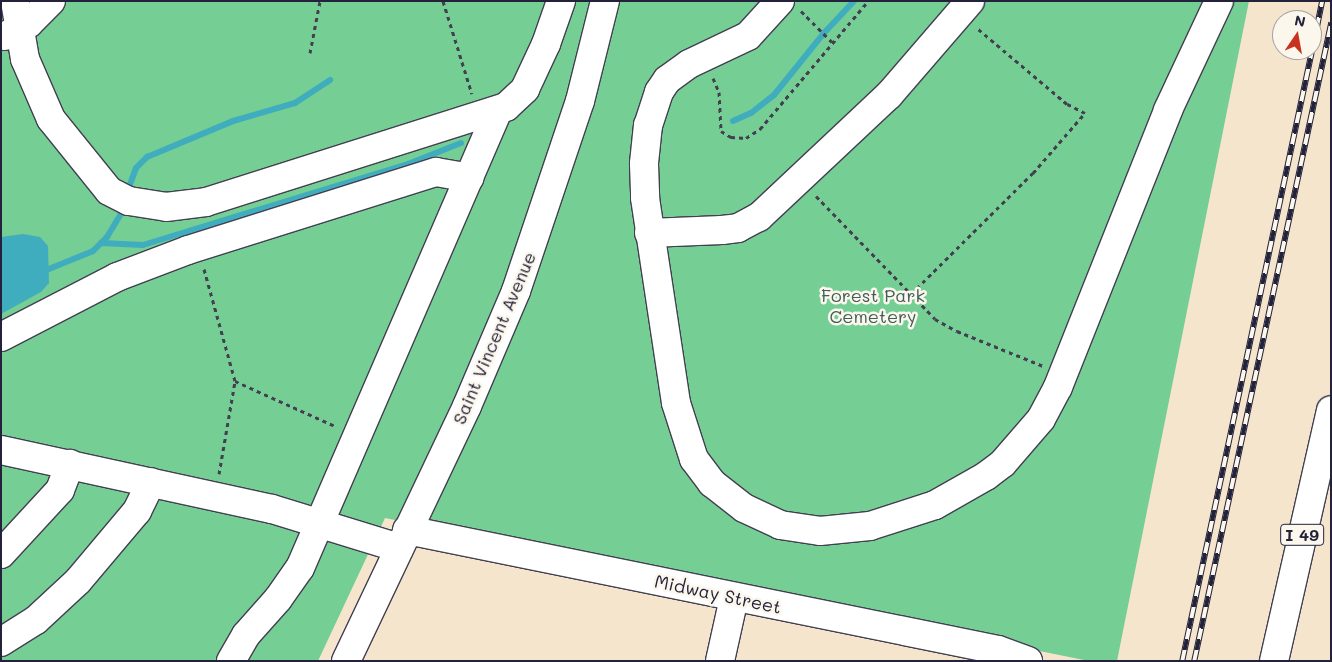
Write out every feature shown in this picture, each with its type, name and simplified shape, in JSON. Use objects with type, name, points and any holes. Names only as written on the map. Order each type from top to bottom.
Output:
[{"type":"main road","points":[[15,1],[10,34],[26,59],[51,119],[109,191],[129,201],[154,207],[200,204],[489,114],[513,103],[525,89],[546,44],[561,1]]},
{"type":"main road","points":[[10,34],[51,1]]},
{"type":"main road","name":"Saint Vincent Avenue","points":[[346,661],[467,406],[529,258],[580,100],[605,1]]},
{"type":"main road","points":[[789,4],[748,36],[702,58],[667,80],[652,107],[644,164],[649,233],[676,403],[694,459],[712,483],[744,508],[780,525],[820,531],[870,526],[918,511],[953,496],[997,467],[1030,433],[1050,404],[1168,110],[1219,1]]},
{"type":"main road","points":[[649,233],[738,228],[769,209],[889,94],[965,8]]},
{"type":"main road","points":[[231,661],[246,634],[294,578],[469,178],[489,114]]},
{"type":"main road","points":[[1,336],[117,278],[198,247],[436,172],[469,178]]},
{"type":"main road","name":"I 49","points":[[1274,661],[1331,410]]},
{"type":"main road","name":"Midway Street","points":[[1,450],[214,495],[318,522],[734,598],[975,654],[1028,661]]},
{"type":"main road","points":[[1,554],[60,490],[70,464]]},
{"type":"main road","points":[[1,642],[36,620],[78,581],[137,511],[151,482]]},
{"type":"main road","points":[[720,661],[734,598]]},
{"type":"path","points":[[310,53],[320,1]]},
{"type":"path","points":[[443,1],[489,114]]},
{"type":"path","points":[[702,58],[719,92],[721,131],[731,138],[746,138],[764,124],[868,1]]},
{"type":"path","points":[[789,4],[817,26],[832,42]]},
{"type":"path","points":[[910,294],[1020,187],[1085,113],[1067,104],[965,8]]},
{"type":"path","points":[[800,179],[910,294],[945,326],[1063,374]]},
{"type":"path","points":[[198,247],[235,382],[214,495]]},
{"type":"path","points":[[235,382],[356,435]]},
{"type":"green space","name":"Forest Park Cemetery","points":[[1,1],[1249,1],[1117,661],[1089,661],[385,518],[318,661],[1,661]]},
{"type":"water","points":[[23,234],[40,237],[48,246],[49,283],[41,292],[1,314],[1,237]]},
{"type":"waterway","points":[[733,121],[751,113],[774,95],[824,33],[854,1]]},
{"type":"waterway","points":[[128,190],[136,168],[147,157],[233,121],[295,103],[330,80]]},
{"type":"waterway","points":[[101,243],[143,245],[408,164],[461,143]]},
{"type":"waterway","points":[[44,271],[93,251],[107,237],[123,210]]},
{"type":"railway","points":[[1320,10],[1322,1]]},
{"type":"railway","points":[[1194,661],[1331,23]]},
{"type":"railway","points":[[1182,661],[1310,60]]}]
